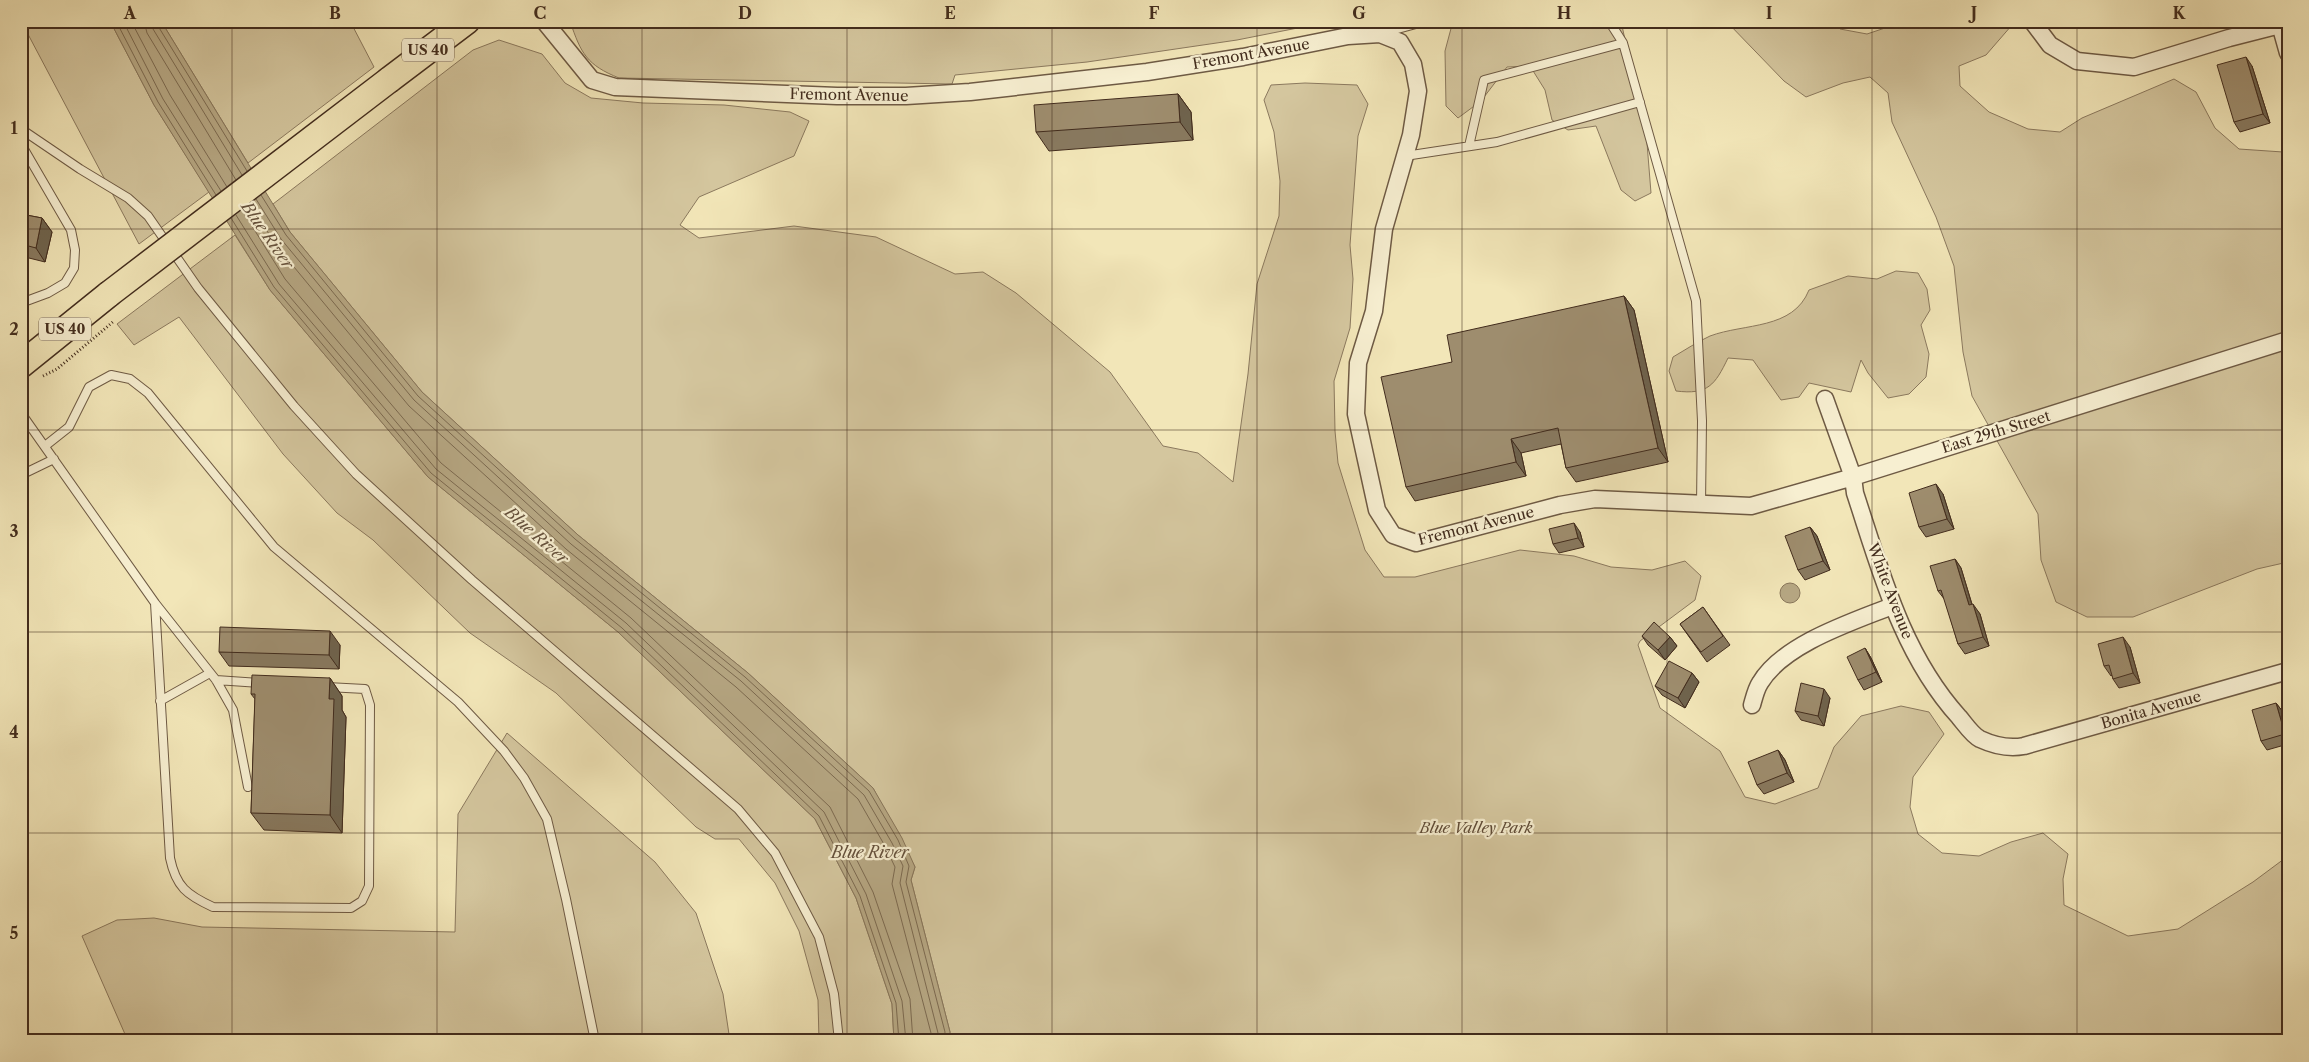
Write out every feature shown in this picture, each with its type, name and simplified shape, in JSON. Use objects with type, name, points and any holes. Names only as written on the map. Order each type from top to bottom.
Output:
[{"type":"main road","name":"US 40","points":[[28,364],[109,294],[467,21]]},
{"type":"street","name":"Fremont Avenue","points":[[544,21],[592,80],[615,87],[837,96],[906,96],[961,92],[1138,73],[1243,57],[1348,36],[1380,34],[1400,42],[1413,64],[1418,91],[1411,136],[1384,229],[1374,311],[1358,363],[1356,414],[1377,510],[1393,535],[1416,543],[1560,505],[1595,499],[1701,504]]},
{"type":"street","points":[[2032,21],[2050,45],[2077,61],[2102,65],[2134,67],[2282,23],[2288,53]]},
{"type":"street","name":"East 29th Street","points":[[1701,504],[1751,506],[1853,477],[2288,340]]},
{"type":"street","name":"White Avenue","points":[[1826,399],[1853,477],[1855,493],[1892,606],[1915,656],[1950,707],[1978,738],[2007,749],[2013,748]]},
{"type":"street","points":[[1752,705],[1759,683],[1773,667],[1799,647],[1822,633],[1892,606]]},
{"type":"street","name":"Bonita Avenue","points":[[2013,748],[2288,671]]},
{"type":"lane","points":[[1380,34],[1426,21]]},
{"type":"lane","points":[[1609,21],[1623,43],[1696,302],[1702,421],[1701,504]]},
{"type":"lane","points":[[1469,146],[1484,80],[1623,43]]},
{"type":"lane","points":[[1405,156],[1497,142],[1640,102]]},
{"type":"lane","points":[[21,129],[80,169],[128,198],[148,216],[198,288],[294,406],[356,474],[472,580],[738,809],[775,853],[800,898],[819,938],[834,994],[839,1041]]},
{"type":"lane","points":[[21,144],[71,230],[75,250],[74,268],[65,283],[48,293],[21,302]]},
{"type":"lane","points":[[44,446],[69,427],[89,387],[111,375],[130,379],[148,392],[274,547],[458,702],[504,751],[524,778],[547,819],[566,899],[595,1041]]},
{"type":"lane","points":[[21,413],[155,603],[216,680],[234,710],[248,787]]},
{"type":"lane","points":[[21,476],[54,459]]},
{"type":"lane","points":[[155,603],[170,858],[173,874],[181,887],[196,899],[213,907],[351,908],[362,901],[369,886],[370,706],[364,689],[315,686]]},
{"type":"lane","points":[[160,701],[210,672]]},
{"type":"lane","points":[[216,680],[266,683]]},
{"type":"path","points":[[28,364],[57,369],[114,321]]},
{"type":"green space","points":[[21,21],[110,21],[154,105],[209,192],[139,244]]},
{"type":"green space","points":[[161,21],[350,21],[374,67],[248,163]]},
{"type":"green space","points":[[570,21],[1333,21],[1237,40],[1087,62],[955,75],[952,84],[619,78],[592,63],[582,50]]},
{"type":"green space","points":[[1453,21],[1621,21],[1647,143],[1651,193],[1635,201],[1621,190],[1596,126],[1568,130],[1552,120],[1545,90],[1530,66],[1507,67],[1481,101],[1458,118],[1446,106],[1445,51]]},
{"type":"green space","points":[[1726,21],[1834,21],[1840,29],[1867,34],[1897,24],[1898,21],[2010,21],[2012,25],[1986,55],[1959,66],[1960,86],[1989,112],[2028,129],[2060,132],[2082,118],[2174,79],[2196,92],[2215,128],[2239,149],[2283,152],[2288,162],[2288,562],[2257,569],[2133,617],[2087,617],[2056,602],[2041,560],[2038,514],[1972,396],[1963,352],[1954,266],[1936,217],[1892,122],[1888,93],[1870,77],[1843,83],[1806,97],[1784,81]]},
{"type":"green space","name":"Blue Valley Park","points":[[499,40],[542,54],[565,83],[591,98],[643,103],[724,105],[790,112],[809,121],[794,156],[699,197],[680,225],[699,238],[794,226],[876,237],[955,274],[983,272],[1016,293],[1110,372],[1163,446],[1198,453],[1233,482],[1248,374],[1257,284],[1279,216],[1280,181],[1274,132],[1264,100],[1271,85],[1305,83],[1357,85],[1368,104],[1358,136],[1350,245],[1353,279],[1350,328],[1334,381],[1335,431],[1338,463],[1365,550],[1384,577],[1415,577],[1520,550],[1574,556],[1611,567],[1652,570],[1685,561],[1701,576],[1695,600],[1640,641],[1638,645],[1660,708],[1720,751],[1745,797],[1775,804],[1818,788],[1834,747],[1861,716],[1901,706],[1929,712],[1944,734],[1913,777],[1910,807],[1918,834],[1942,853],[1979,856],[2011,842],[2043,833],[2068,854],[2063,879],[2064,905],[2128,936],[2178,929],[2253,882],[2288,856],[2288,1041],[949,1041],[950,1032],[911,880],[915,867],[873,788],[748,673],[578,535],[422,392],[290,232],[273,204],[473,50]]},
{"type":"green space","points":[[235,235],[270,290],[428,477],[618,632],[815,819],[856,898],[892,1004],[894,1041],[819,1041],[818,1000],[799,931],[775,883],[739,839],[715,839],[696,827],[556,693],[470,633],[373,540],[337,513],[283,454],[179,317],[134,345],[117,324]]},
{"type":"green space","points":[[1896,271],[1918,273],[1927,289],[1930,310],[1921,325],[1929,354],[1926,377],[1909,394],[1888,398],[1868,373],[1861,360],[1851,392],[1809,383],[1799,397],[1781,400],[1753,360],[1728,358],[1719,375],[1709,386],[1696,391],[1676,391],[1669,371],[1673,357],[1700,341],[1724,332],[1780,319],[1802,303],[1809,290],[1848,276],[1877,279]]},
{"type":"green space","points":[[507,733],[655,862],[696,913],[723,994],[730,1041],[128,1041],[82,936],[117,920],[154,918],[202,927],[455,932],[458,814]]},
{"type":"water","name":"Blue River","points":[[110,21],[161,21],[290,232],[422,392],[578,535],[748,673],[873,788],[902,838],[915,867],[911,880],[950,1032],[949,1041],[894,1041],[892,1004],[856,898],[815,819],[618,632],[428,477],[270,290],[154,105]]},
{"type":"water","points":[[1790,583],[1797,586],[1800,593],[1797,600],[1790,603],[1783,600],[1780,593],[1783,586]]},
{"type":"building","points":[[2246,57],[2263,114],[2234,122],[2217,65]]},
{"type":"building","points":[[1178,94],[1180,122],[1036,132],[1034,105]]},
{"type":"building","points":[[21,214],[42,218],[36,248],[21,244]]},
{"type":"building","points":[[1624,296],[1658,448],[1566,468],[1558,428],[1511,439],[1516,462],[1406,487],[1381,377],[1452,362],[1447,335]]},
{"type":"building","points":[[1936,484],[1947,519],[1919,527],[1909,493]]},
{"type":"building","points":[[1574,523],[1578,538],[1553,544],[1549,529]]},
{"type":"building","points":[[1810,527],[1823,561],[1798,570],[1785,536]]},
{"type":"building","points":[[1955,559],[1969,605],[1973,604],[1983,637],[1958,644],[1941,590],[1938,591],[1930,566]]},
{"type":"building","points":[[1703,607],[1723,636],[1701,652],[1680,624]]},
{"type":"building","points":[[1654,622],[1670,637],[1658,650],[1642,636]]},
{"type":"building","points":[[220,627],[330,631],[329,655],[219,652]]},
{"type":"building","points":[[2123,637],[2133,673],[2113,679],[2109,665],[2104,666],[2098,644]]},
{"type":"building","points":[[1865,648],[1876,672],[1858,680],[1847,657]]},
{"type":"building","points":[[1669,661],[1692,673],[1678,698],[1655,686]]},
{"type":"building","points":[[252,675],[330,678],[329,699],[334,699],[330,815],[251,813],[255,694],[251,694]]},
{"type":"building","points":[[1801,683],[1824,689],[1818,716],[1795,711]]},
{"type":"building","points":[[2276,703],[2285,734],[2261,741],[2252,710]]},
{"type":"building","points":[[1778,750],[1787,773],[1757,785],[1748,762]]}]
